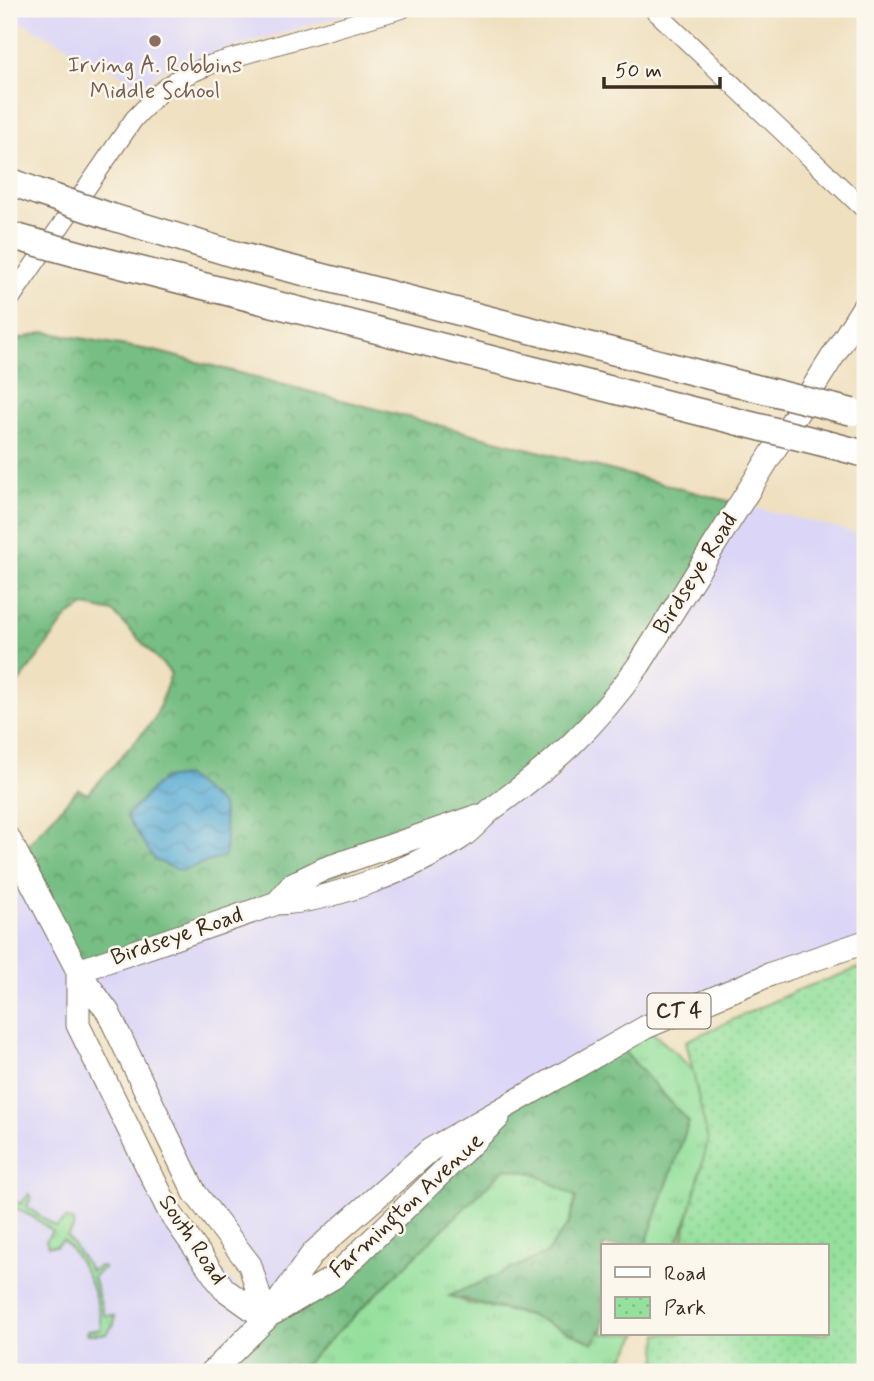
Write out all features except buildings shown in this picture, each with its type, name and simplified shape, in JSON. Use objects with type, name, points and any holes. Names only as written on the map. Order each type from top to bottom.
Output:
[{"type":"highway","points":[[9,181],[112,217],[237,255],[859,413]]},
{"type":"highway","points":[[9,235],[85,257],[865,454]]},
{"type":"main road","name":"Birdseye Road","points":[[78,971],[277,903],[306,902],[373,880],[429,856],[462,836],[490,811],[553,764],[600,717],[623,687],[865,305]]},
{"type":"main road","name":"South Road","points":[[9,839],[78,971],[108,1012],[195,1194],[250,1265],[266,1319]]},
{"type":"main road","name":"Farmington Avenue","points":[[212,1372],[266,1319],[313,1253],[388,1183],[446,1140],[507,1108],[596,1054],[696,1003],[865,942]]},
{"type":"main road","name":"South Road","points":[[78,971],[78,1025],[169,1211],[224,1289],[266,1319]]},
{"type":"main road","name":"Farmington Avenue","points":[[266,1319],[334,1277],[448,1170],[507,1108]]},
{"type":"street","points":[[9,300],[134,119],[176,80],[212,64],[402,9]]},
{"type":"street","points":[[653,9],[865,211]]},
{"type":"shaded area","name":"Irving A. Robbins Middle School","points":[[9,9],[363,9],[169,66],[156,74],[145,87],[9,16]]},
{"type":"shaded area","points":[[740,504],[865,535],[865,942],[697,1003],[430,1150],[212,1372],[9,1372],[9,839],[78,971],[428,856]],"holes":[[[79,973],[230,1241],[265,1318],[169,1211],[78,1025]]]},
{"type":"green space","points":[[45,332],[155,351],[740,504],[639,665],[526,785],[277,903],[78,971],[18,856],[78,789],[88,794],[155,719],[171,673],[113,612],[85,606],[68,616],[9,696],[9,342]]},
{"type":"green space","points":[[865,966],[865,1372],[656,1372],[658,1336],[828,1336],[828,1244],[682,1244],[708,1141],[686,1041],[798,990]]},
{"type":"green space","points":[[646,1027],[678,1055],[731,1113],[677,1244],[646,1244],[689,1122],[616,1043]]},
{"type":"green space","points":[[616,1043],[689,1122],[646,1244],[601,1244],[601,1332],[593,1343],[529,1315],[449,1296],[546,1254],[569,1223],[576,1197],[533,1173],[505,1168],[297,1372],[212,1372],[334,1277],[507,1108]]},
{"type":"green space","points":[[505,1168],[533,1173],[576,1197],[569,1223],[546,1254],[450,1296],[468,1303],[529,1315],[593,1342],[601,1332],[601,1336],[637,1336],[615,1372],[297,1372]]},
{"type":"green space","points":[[29,1194],[31,1197],[27,1207],[56,1227],[66,1219],[73,1222],[73,1229],[67,1236],[91,1271],[100,1266],[104,1268],[93,1277],[104,1315],[115,1316],[114,1324],[106,1334],[86,1334],[87,1331],[101,1329],[100,1317],[90,1281],[71,1249],[63,1240],[56,1246],[48,1246],[46,1240],[52,1231],[35,1218],[9,1205],[9,1199],[21,1204]]},
{"type":"water","points":[[186,776],[222,805],[226,834],[225,856],[181,871],[155,860],[126,816],[162,779]]},
{"type":"place","name":"Irving A. Robbins Middle School","points":[[155,41]]}]
